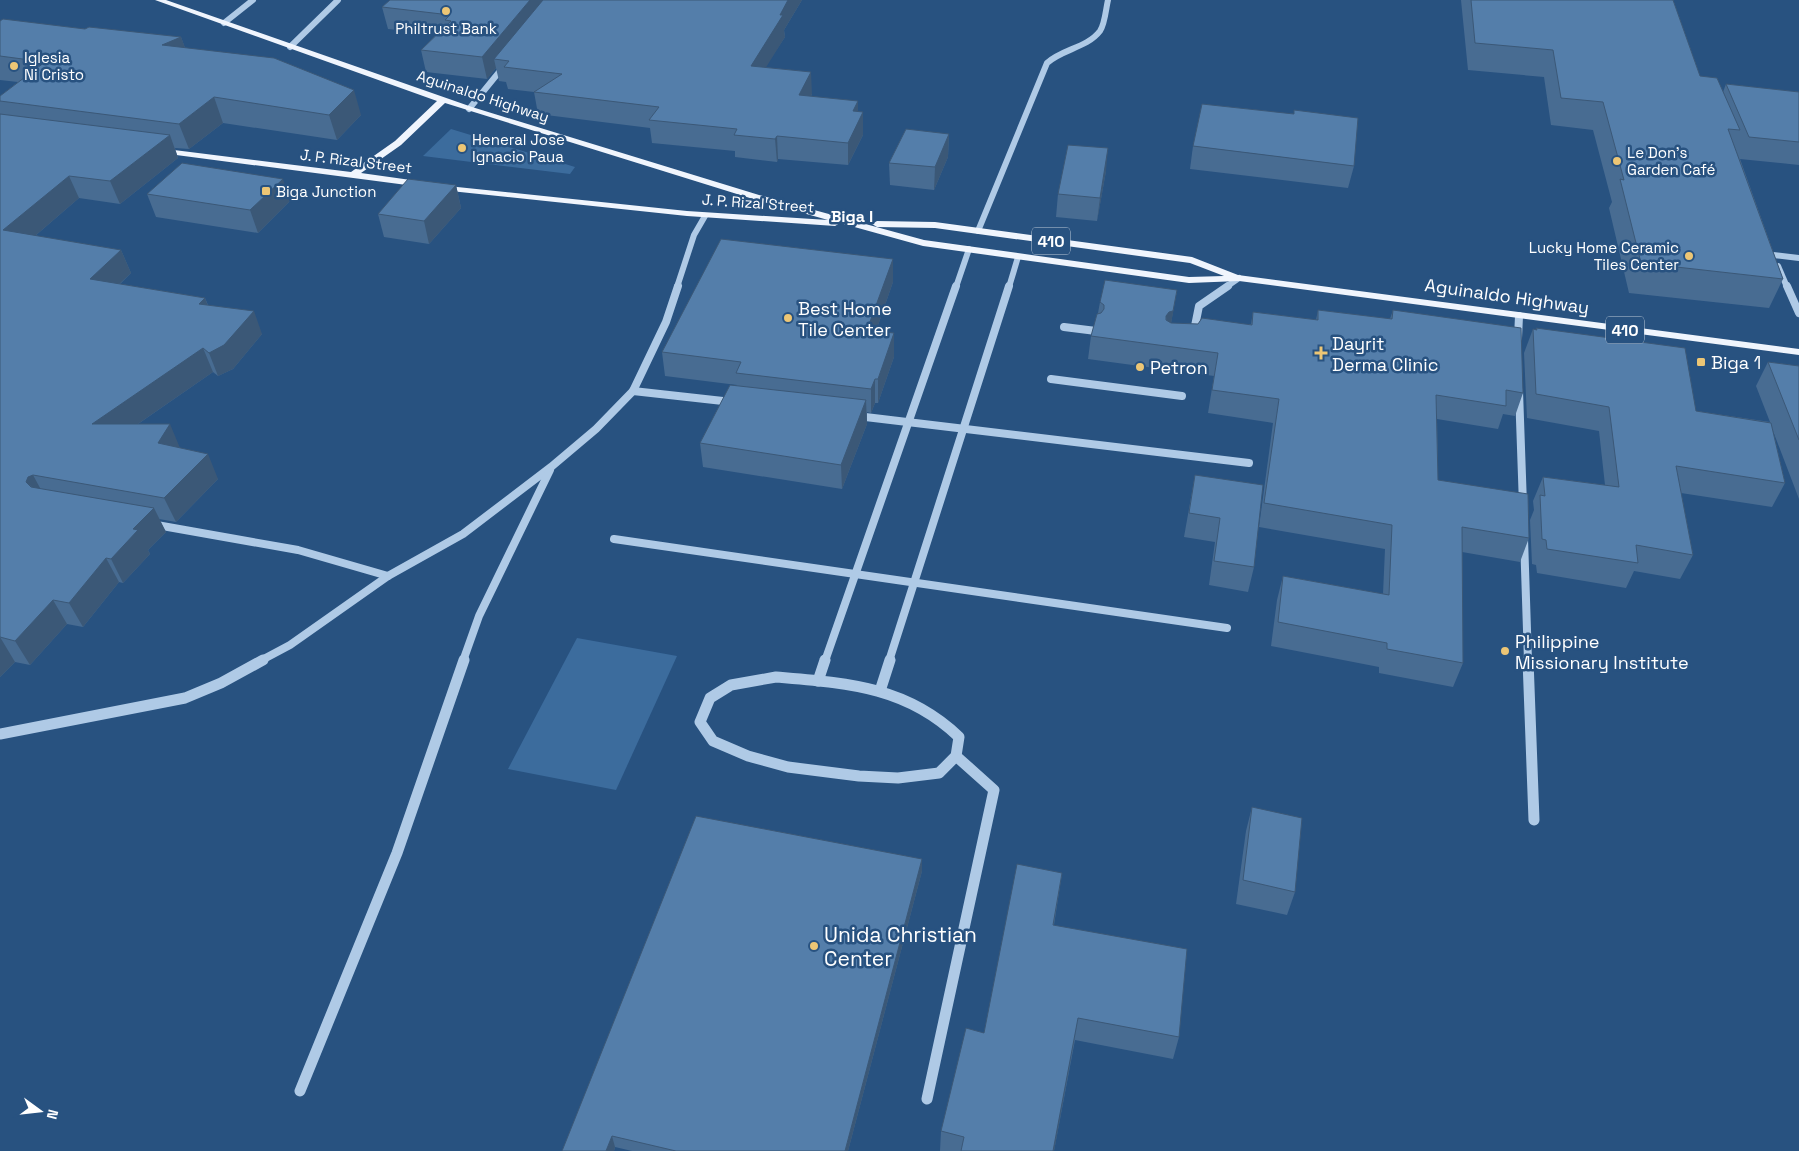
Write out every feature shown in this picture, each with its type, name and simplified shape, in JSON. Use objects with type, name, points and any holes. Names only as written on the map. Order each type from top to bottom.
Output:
[{"type":"main road","name":"Aguinaldo Highway","points":[[159,0],[469,109],[700,181],[923,243],[1189,280],[1239,278],[1799,352]]},
{"type":"main road","points":[[351,176],[398,143],[443,100]]},
{"type":"main road","name":"J. P. Rizal Street","points":[[154,149],[351,176],[705,216],[859,224]]},
{"type":"main road","name":"Aguinaldo Highway","points":[[859,224],[936,225],[1192,260],[1239,278]]},
{"type":"street","points":[[224,23],[253,0]]},
{"type":"street","points":[[290,47],[338,0]]},
{"type":"street","points":[[978,231],[1047,63],[1057,54],[1079,47],[1100,30],[1108,0]]},
{"type":"street","points":[[469,109],[511,58]]},
{"type":"street","points":[[0,734],[184,698],[212,687],[290,645],[388,576],[463,534],[552,467],[596,428],[633,391],[666,322],[694,235],[705,216]]},
{"type":"street","points":[[1770,246],[1799,313]]},
{"type":"street","points":[[818,681],[969,249]]},
{"type":"street","points":[[1773,255],[1799,258]]},
{"type":"street","points":[[880,691],[1018,257]]},
{"type":"street","points":[[1184,341],[1192,342],[1199,306],[1239,278]]},
{"type":"street","points":[[1518,351],[1519,316]]},
{"type":"street","points":[[1064,327],[1096,331]]},
{"type":"street","points":[[1051,379],[1182,396]]},
{"type":"street","points":[[1519,381],[1524,511]]},
{"type":"street","points":[[633,391],[741,403]]},
{"type":"street","points":[[849,415],[1249,463]]},
{"type":"street","points":[[300,1092],[397,853],[479,616],[552,467]]},
{"type":"street","points":[[142,522],[298,550],[388,576]]},
{"type":"street","points":[[1524,531],[1534,820]]},
{"type":"street","points":[[614,539],[1227,628]]},
{"type":"street","points":[[776,677],[818,681],[880,691],[916,704],[947,722],[959,737],[956,756],[939,773],[898,778],[859,776],[788,767],[748,756],[713,741],[700,722],[710,698],[731,685],[776,677]]},
{"type":"street","points":[[927,1099],[994,790],[956,756]]},
{"type":"shaded area","points":[[451,129],[575,167],[570,174],[423,156]]},
{"type":"shaded area","points":[[577,638],[677,656],[616,790],[508,769]]},
{"type":"building","points":[[390,0],[530,0],[482,57],[421,50],[451,21],[445,20],[450,15],[382,7]]},
{"type":"building","points":[[543,0],[788,0],[780,15],[783,15],[751,66],[811,72],[799,95],[858,101],[853,111],[863,112],[848,143],[777,136],[775,139],[734,135],[737,129],[649,120],[659,107],[534,92],[562,74],[504,67],[509,61],[494,59]]},
{"type":"building","points":[[1471,0],[1673,0],[1700,76],[1717,78],[1740,130],[1728,129],[1783,279],[1641,263],[1620,179],[1624,180],[1603,102],[1561,98],[1553,50],[1475,43]]},
{"type":"building","points":[[3,19],[85,29],[89,27],[181,37],[162,45],[274,58],[354,90],[329,115],[214,97],[179,124],[0,101],[0,96],[45,62],[0,56],[0,21]]},
{"type":"building","points":[[1726,84],[1799,92],[1799,142],[1749,137]]},
{"type":"building","points":[[1202,104],[1294,114],[1294,110],[1358,118],[1354,166],[1193,146]]},
{"type":"building","points":[[0,114],[170,135],[110,181],[69,176],[3,230],[121,250],[90,279],[205,298],[199,304],[254,311],[224,345],[209,353],[203,348],[92,424],[170,424],[158,443],[208,454],[164,498],[33,475],[28,477],[26,482],[31,487],[154,508],[133,529],[138,530],[111,559],[106,558],[69,603],[53,600],[15,641],[0,637]]},
{"type":"building","points":[[906,129],[949,134],[935,167],[889,163]]},
{"type":"building","points":[[1068,145],[1108,148],[1100,198],[1058,194]]},
{"type":"building","points":[[182,163],[283,179],[250,210],[147,194]]},
{"type":"building","points":[[408,179],[456,185],[424,221],[378,214]]},
{"type":"building","name":"Best Home Tile Center","points":[[721,239],[893,259],[867,330],[894,333],[878,379],[875,379],[871,389],[736,373],[741,362],[662,352]]},
{"type":"building","points":[[1105,280],[1177,290],[1173,311],[1169,312],[1166,316],[1166,320],[1171,323],[1198,324],[1202,318],[1252,325],[1253,312],[1318,320],[1318,310],[1392,319],[1393,310],[1521,328],[1523,393],[1506,390],[1506,406],[1436,395],[1438,480],[1528,494],[1529,538],[1462,527],[1463,663],[1387,649],[1387,643],[1278,622],[1283,576],[1389,595],[1392,525],[1264,503],[1279,399],[1212,390],[1218,353],[1091,336],[1097,314],[1101,313],[1104,309],[1104,305],[1100,302]]},
{"type":"building","points":[[1536,328],[1685,348],[1696,411],[1771,423],[1785,483],[1676,466],[1693,555],[1636,545],[1638,563],[1547,549],[1546,540],[1542,539],[1540,495],[1545,496],[1543,477],[1619,487],[1609,407],[1536,394],[1533,329],[1537,330]]},
{"type":"building","points":[[1768,362],[1799,366],[1799,440]]},
{"type":"building","points":[[730,385],[866,400],[841,465],[700,443]]},
{"type":"building","points":[[1195,475],[1263,485],[1254,567],[1214,561],[1220,518],[1189,513]]},
{"type":"building","points":[[1252,807],[1302,818],[1295,892],[1243,880]]},
{"type":"building","points":[[696,816],[922,859],[845,1151],[676,1151],[612,1136],[606,1151],[562,1151]]},
{"type":"building","points":[[1017,864],[1062,873],[1053,925],[1187,949],[1179,1037],[1078,1018],[1053,1151],[961,1151],[964,1137],[941,1131],[966,1028],[984,1033]]},
{"type":"place","name":"Philtrust Bank","points":[[446,11]]},
{"type":"place","name":"Iglesia Ni Cristo","points":[[14,66]]},
{"type":"place","name":"Heneral Jose Ignacio Paua","points":[[462,148]]},
{"type":"place","name":"Le Don's Garden Café","points":[[1617,161]]},
{"type":"place","name":"Biga Junction","points":[[266,191]]},
{"type":"place","name":"Lucky Home Ceramic Tiles Center","points":[[1689,256]]},
{"type":"place","name":"Best Home Tile Center","points":[[788,318]]},
{"type":"place","name":"Dayrit Derma Clinic","points":[[1321,353]]},
{"type":"place","name":"Biga 1","points":[[1701,362]]},
{"type":"place","name":"Petron","points":[[1140,367]]},
{"type":"place","name":"Philippine Missionary Institute","points":[[1505,651]]},
{"type":"place","name":"Unida Christian Center","points":[[814,946]]},
{"type":"district","name":"Biga I","points":[[852,216]]}]
